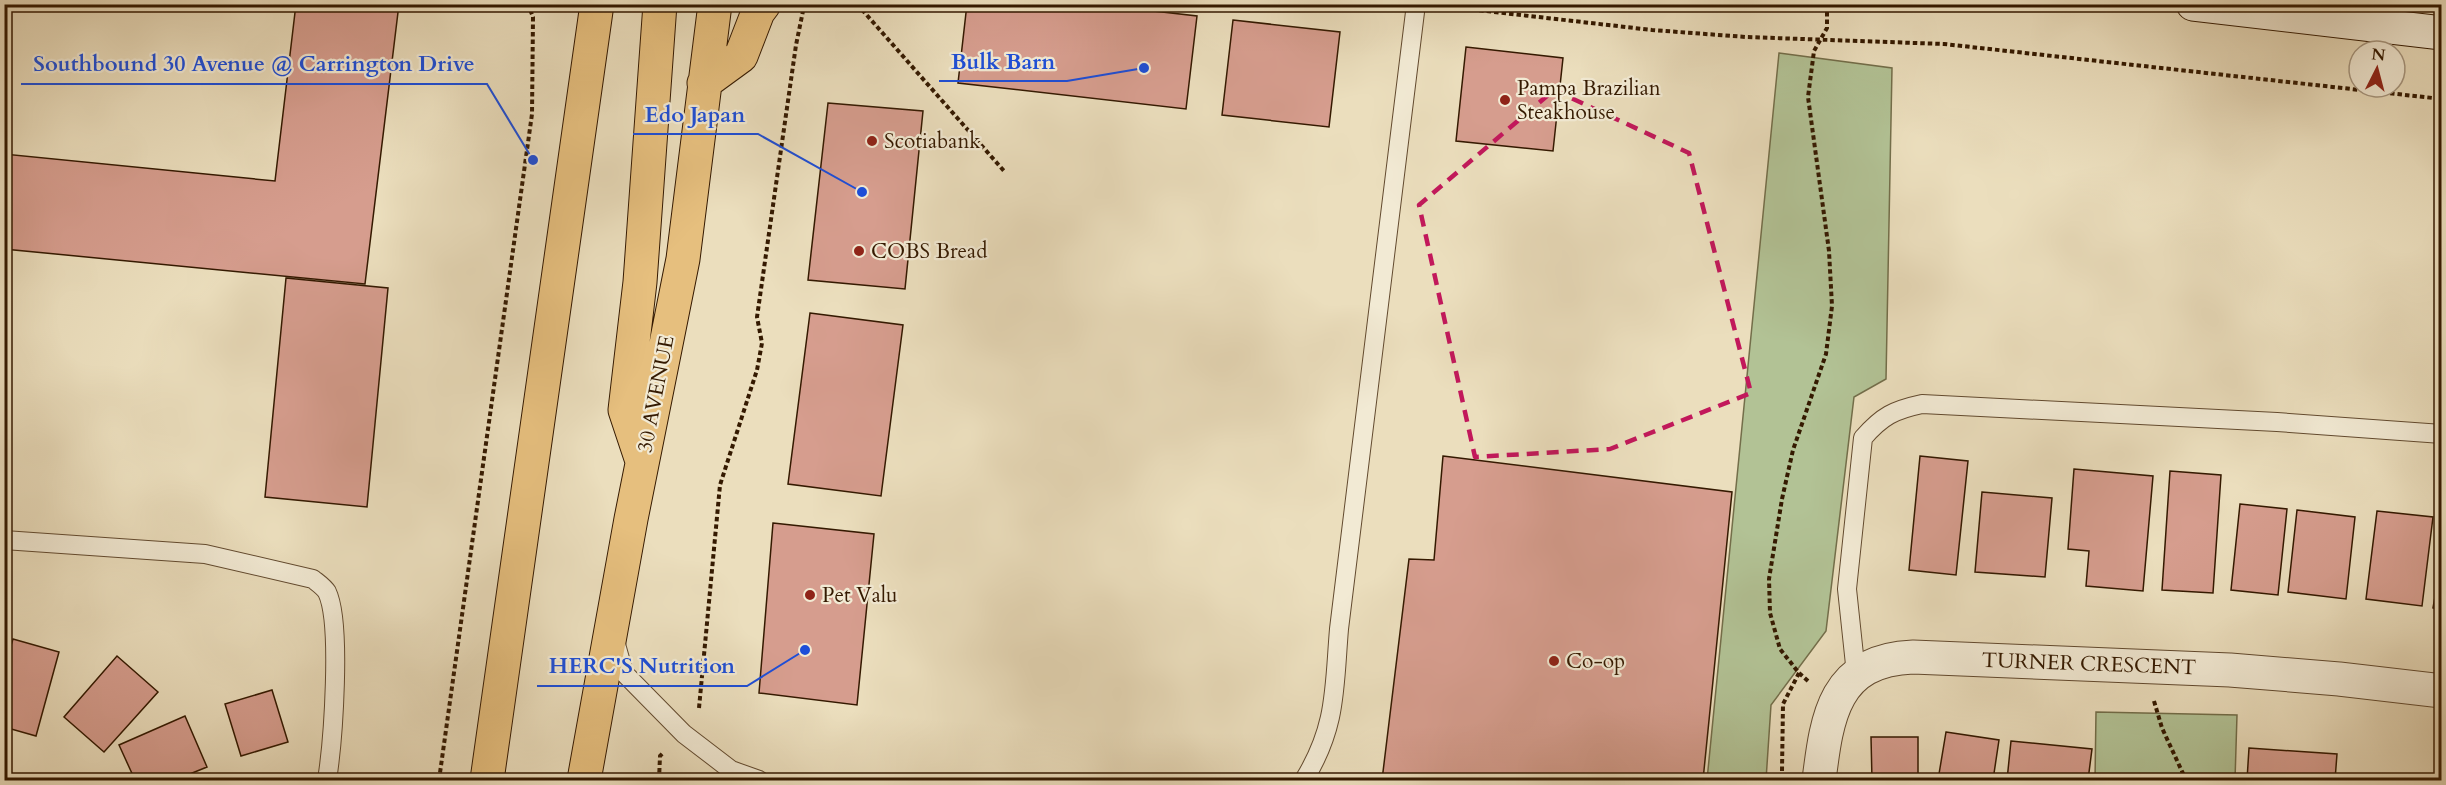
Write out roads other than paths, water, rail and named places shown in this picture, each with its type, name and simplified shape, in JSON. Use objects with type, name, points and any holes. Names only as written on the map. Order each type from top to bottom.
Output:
[{"type":"main road","points":[[571,4],[591,43]]},
{"type":"main road","points":[[487,780],[597,4]]},
{"type":"main road","points":[[643,463],[625,410],[640,282],[660,4]]},
{"type":"main road","name":"30 AVENUE","points":[[584,780],[683,259],[715,4]]},
{"type":"main road","points":[[704,84],[741,56],[758,12],[764,4]]},
{"type":"street","points":[[2193,4],[2442,33]]},
{"type":"street","name":"TURNER CRESCENT","points":[[1847,686],[1888,659],[1913,657],[2339,678],[2442,691]]},
{"type":"street","points":[[1819,780],[1824,734],[1847,686]]},
{"type":"lane","points":[[1304,780],[1320,754],[1331,720],[1339,629],[1416,4]]},
{"type":"lane","points":[[1847,686],[1847,589],[1863,438],[1880,419],[1902,408],[1934,405],[2277,422],[2442,434]]},
{"type":"lane","points":[[4,540],[205,554],[314,579],[326,590],[335,623],[331,752],[327,780]]},
{"type":"lane","points":[[612,629],[624,673],[684,734],[732,770],[759,780]]},
{"type":"place","name":"Bulk Barn","points":[[1144,68]]},
{"type":"place","name":"Pampa Brazilian Steakhouse","points":[[1505,100]]},
{"type":"place","name":"Scotiabank","points":[[872,141]]},
{"type":"place","name":"Southbound 30 Avenue @ Carrington Drive","points":[[533,160]]},
{"type":"place","name":"Edo Japan","points":[[862,192]]},
{"type":"place","name":"COBS Bread","points":[[859,251]]},
{"type":"place","name":"Pet Valu","points":[[810,595]]},
{"type":"place","name":"HERC'S Nutrition","points":[[805,650]]},
{"type":"place","name":"Co-op","points":[[1554,661]]}]
